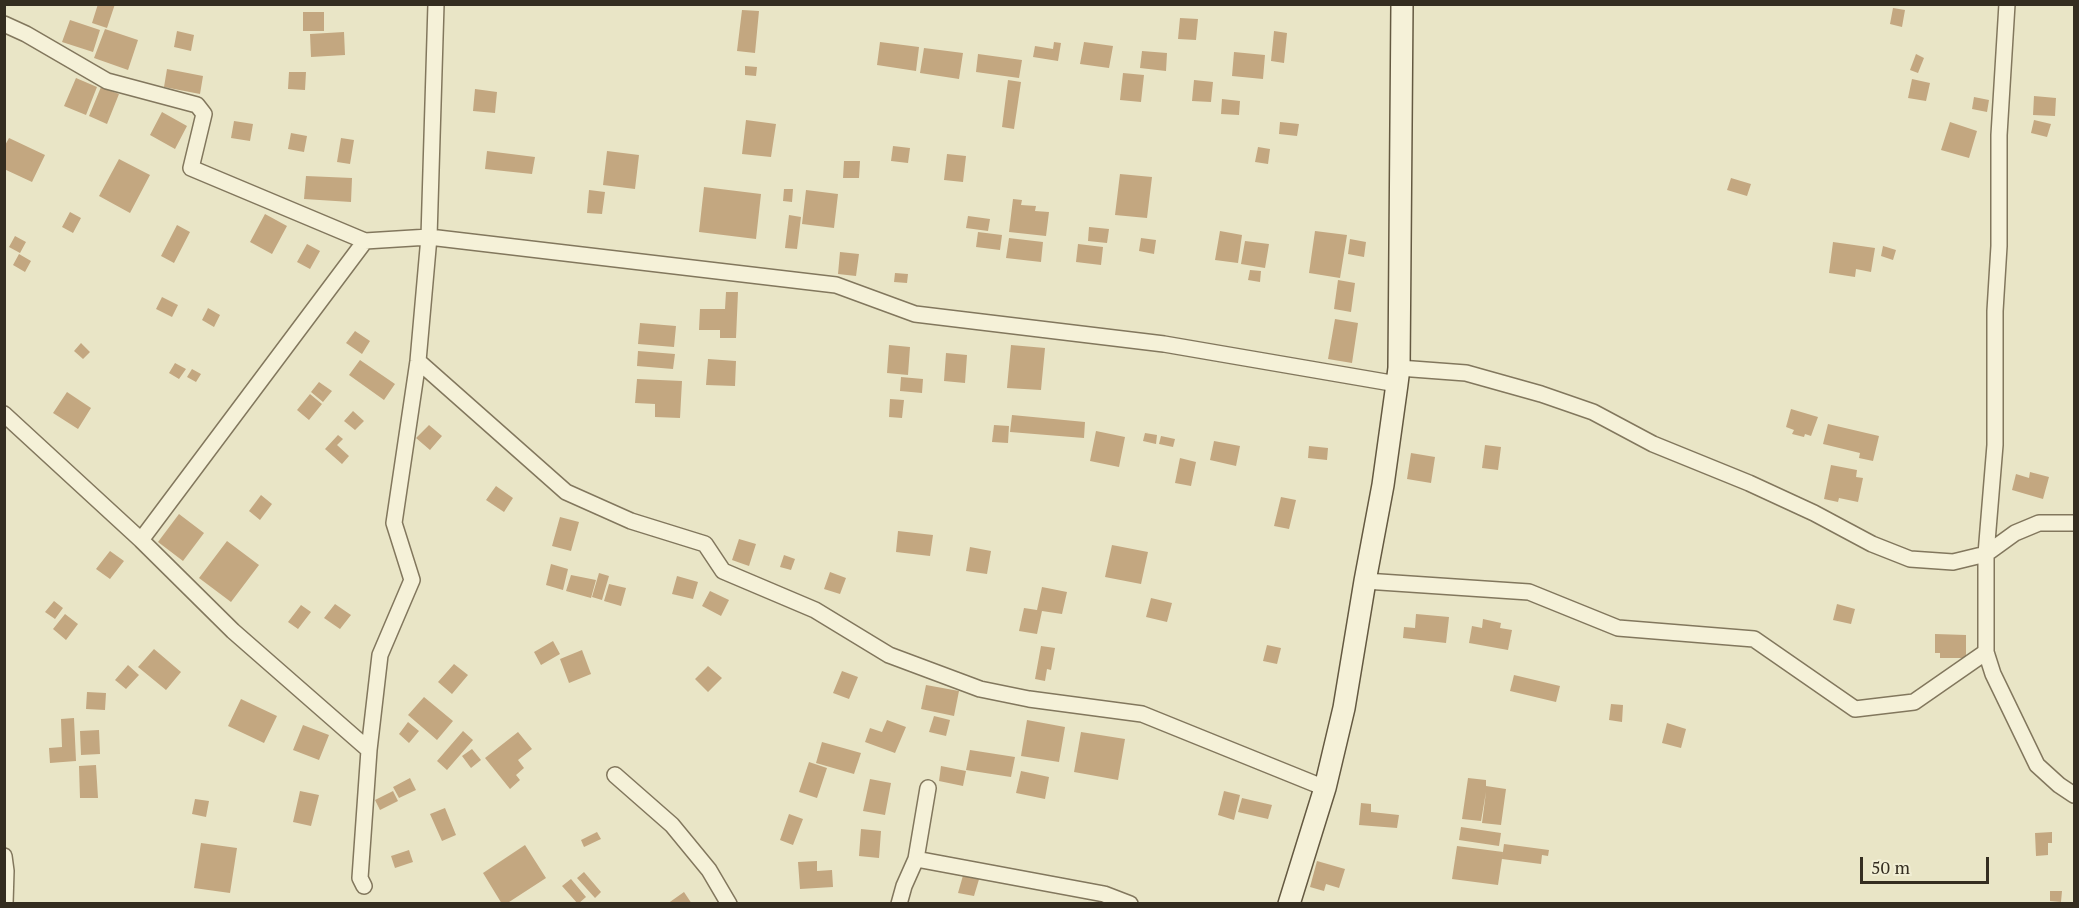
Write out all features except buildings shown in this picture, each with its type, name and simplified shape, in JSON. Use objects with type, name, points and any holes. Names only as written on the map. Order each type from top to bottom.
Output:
[{"type":"street","points":[[364,886],[360,878],[369,750],[380,655],[412,580],[394,523],[418,361],[429,237],[436,4]]},
{"type":"street","points":[[1288,903],[1325,788],[1344,708],[1383,485],[1398,376],[1402,4]]},
{"type":"street","points":[[2007,4],[1999,135],[2000,246],[1995,311],[1995,445],[1986,554],[1986,652],[1993,675],[2037,765],[2074,795]]},
{"type":"street","points":[[4,24],[26,34],[107,81],[197,105],[204,114],[191,168],[365,241],[429,237],[836,285],[915,314],[1164,344],[1398,376],[1466,373],[1541,394],[1593,412],[1653,444],[1749,483],[1814,513],[1872,544],[1910,559],[1953,562],[1986,554],[2015,533],[2039,523],[2074,523]]},
{"type":"street","points":[[141,540],[365,241]]},
{"type":"street","points":[[418,361],[566,492],[631,521],[705,544],[723,571],[815,610],[889,656],[980,689],[1029,699],[1142,714],[1325,788]]},
{"type":"street","points":[[4,414],[141,540],[233,631],[369,750]]},
{"type":"street","points":[[1365,581],[1529,592],[1618,628],[1754,639],[1855,709],[1914,702],[1986,652]]},
{"type":"street","points":[[615,775],[672,825],[709,870],[729,903]]},
{"type":"street","points":[[899,903],[916,859],[928,788]]},
{"type":"street","points":[[4,856],[5,903]]},
{"type":"street","points":[[916,859],[1104,894],[1130,903]]}]
